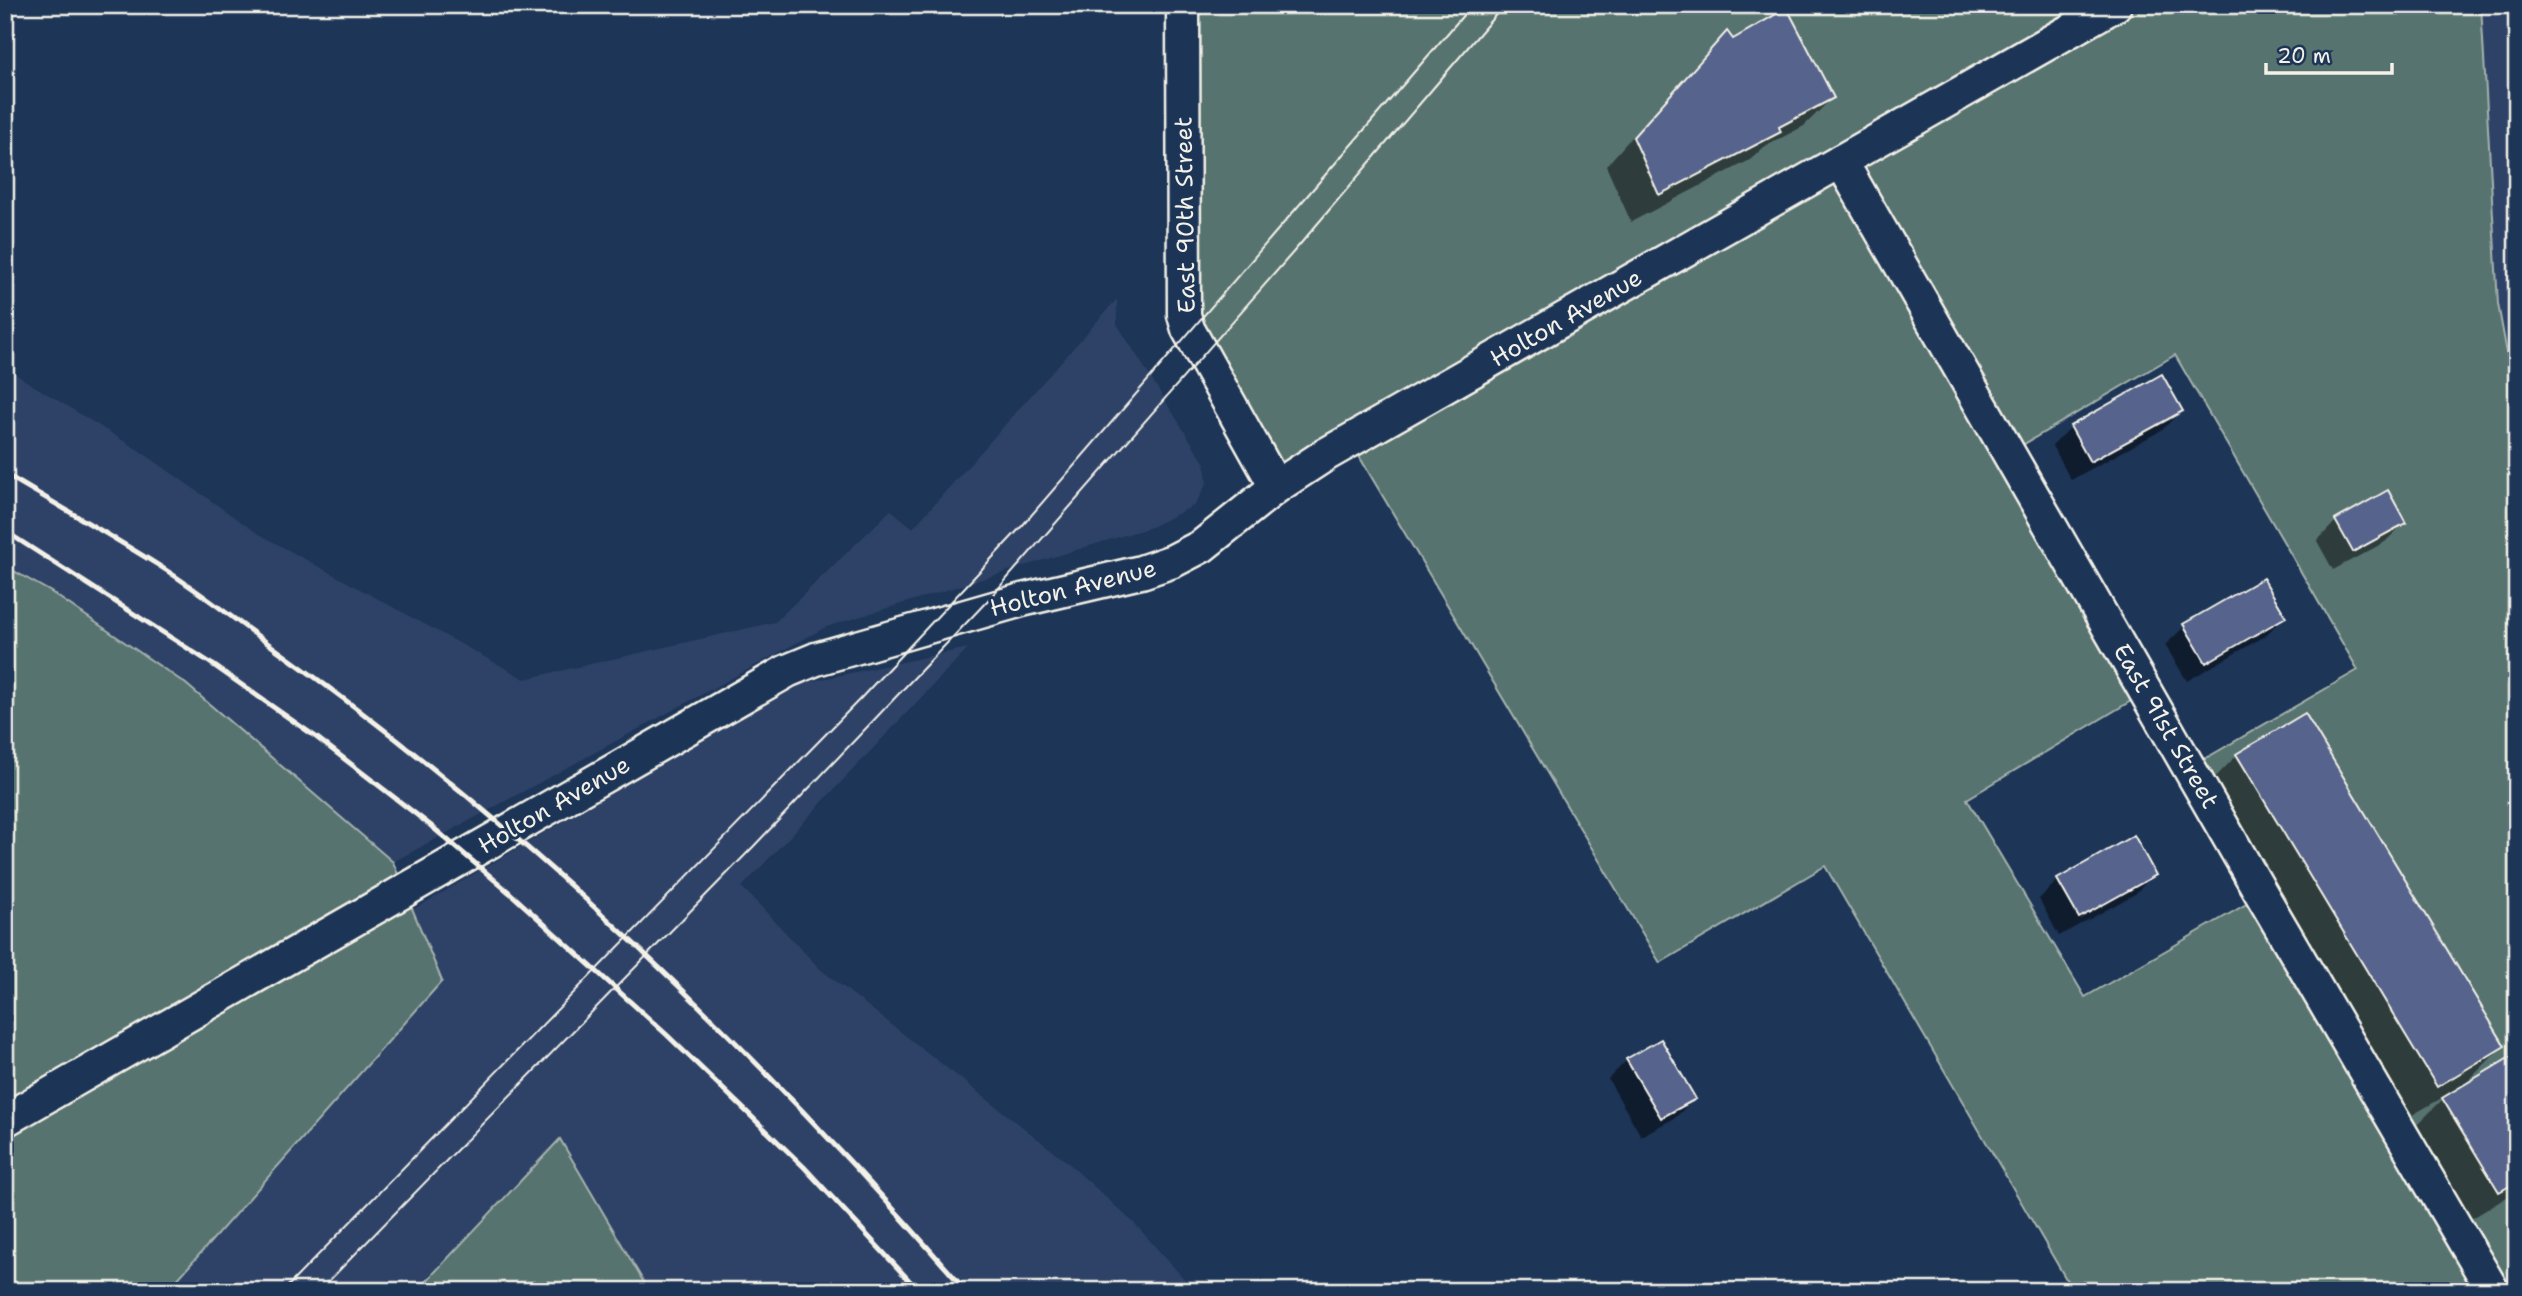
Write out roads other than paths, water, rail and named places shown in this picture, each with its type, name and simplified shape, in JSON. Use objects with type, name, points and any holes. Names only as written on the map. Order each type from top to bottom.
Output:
[{"type":"street","name":"East 90th Street","points":[[1183,5],[1184,315],[1188,328],[1276,487]]},
{"type":"street","name":"Holton Avenue","points":[[5,1119],[787,671],[816,659],[1009,603],[1141,572],[1174,561],[1202,546],[1276,487],[1325,455],[2115,5]]},
{"type":"street","name":"East 91st Street","points":[[1841,160],[2269,907],[2493,1291]]},
{"type":"tram line","points":[[283,1291],[861,698],[1022,526],[1472,5]]},
{"type":"tram line","points":[[319,1291],[753,847],[990,598],[1296,249],[1504,5]]},
{"type":"railway","points":[[5,474],[188,585],[369,718],[551,868],[724,1030],[887,1202],[966,1291]]},
{"type":"railway","points":[[5,531],[209,662],[316,737],[430,825],[510,893],[667,1035],[804,1167],[919,1291]]}]
